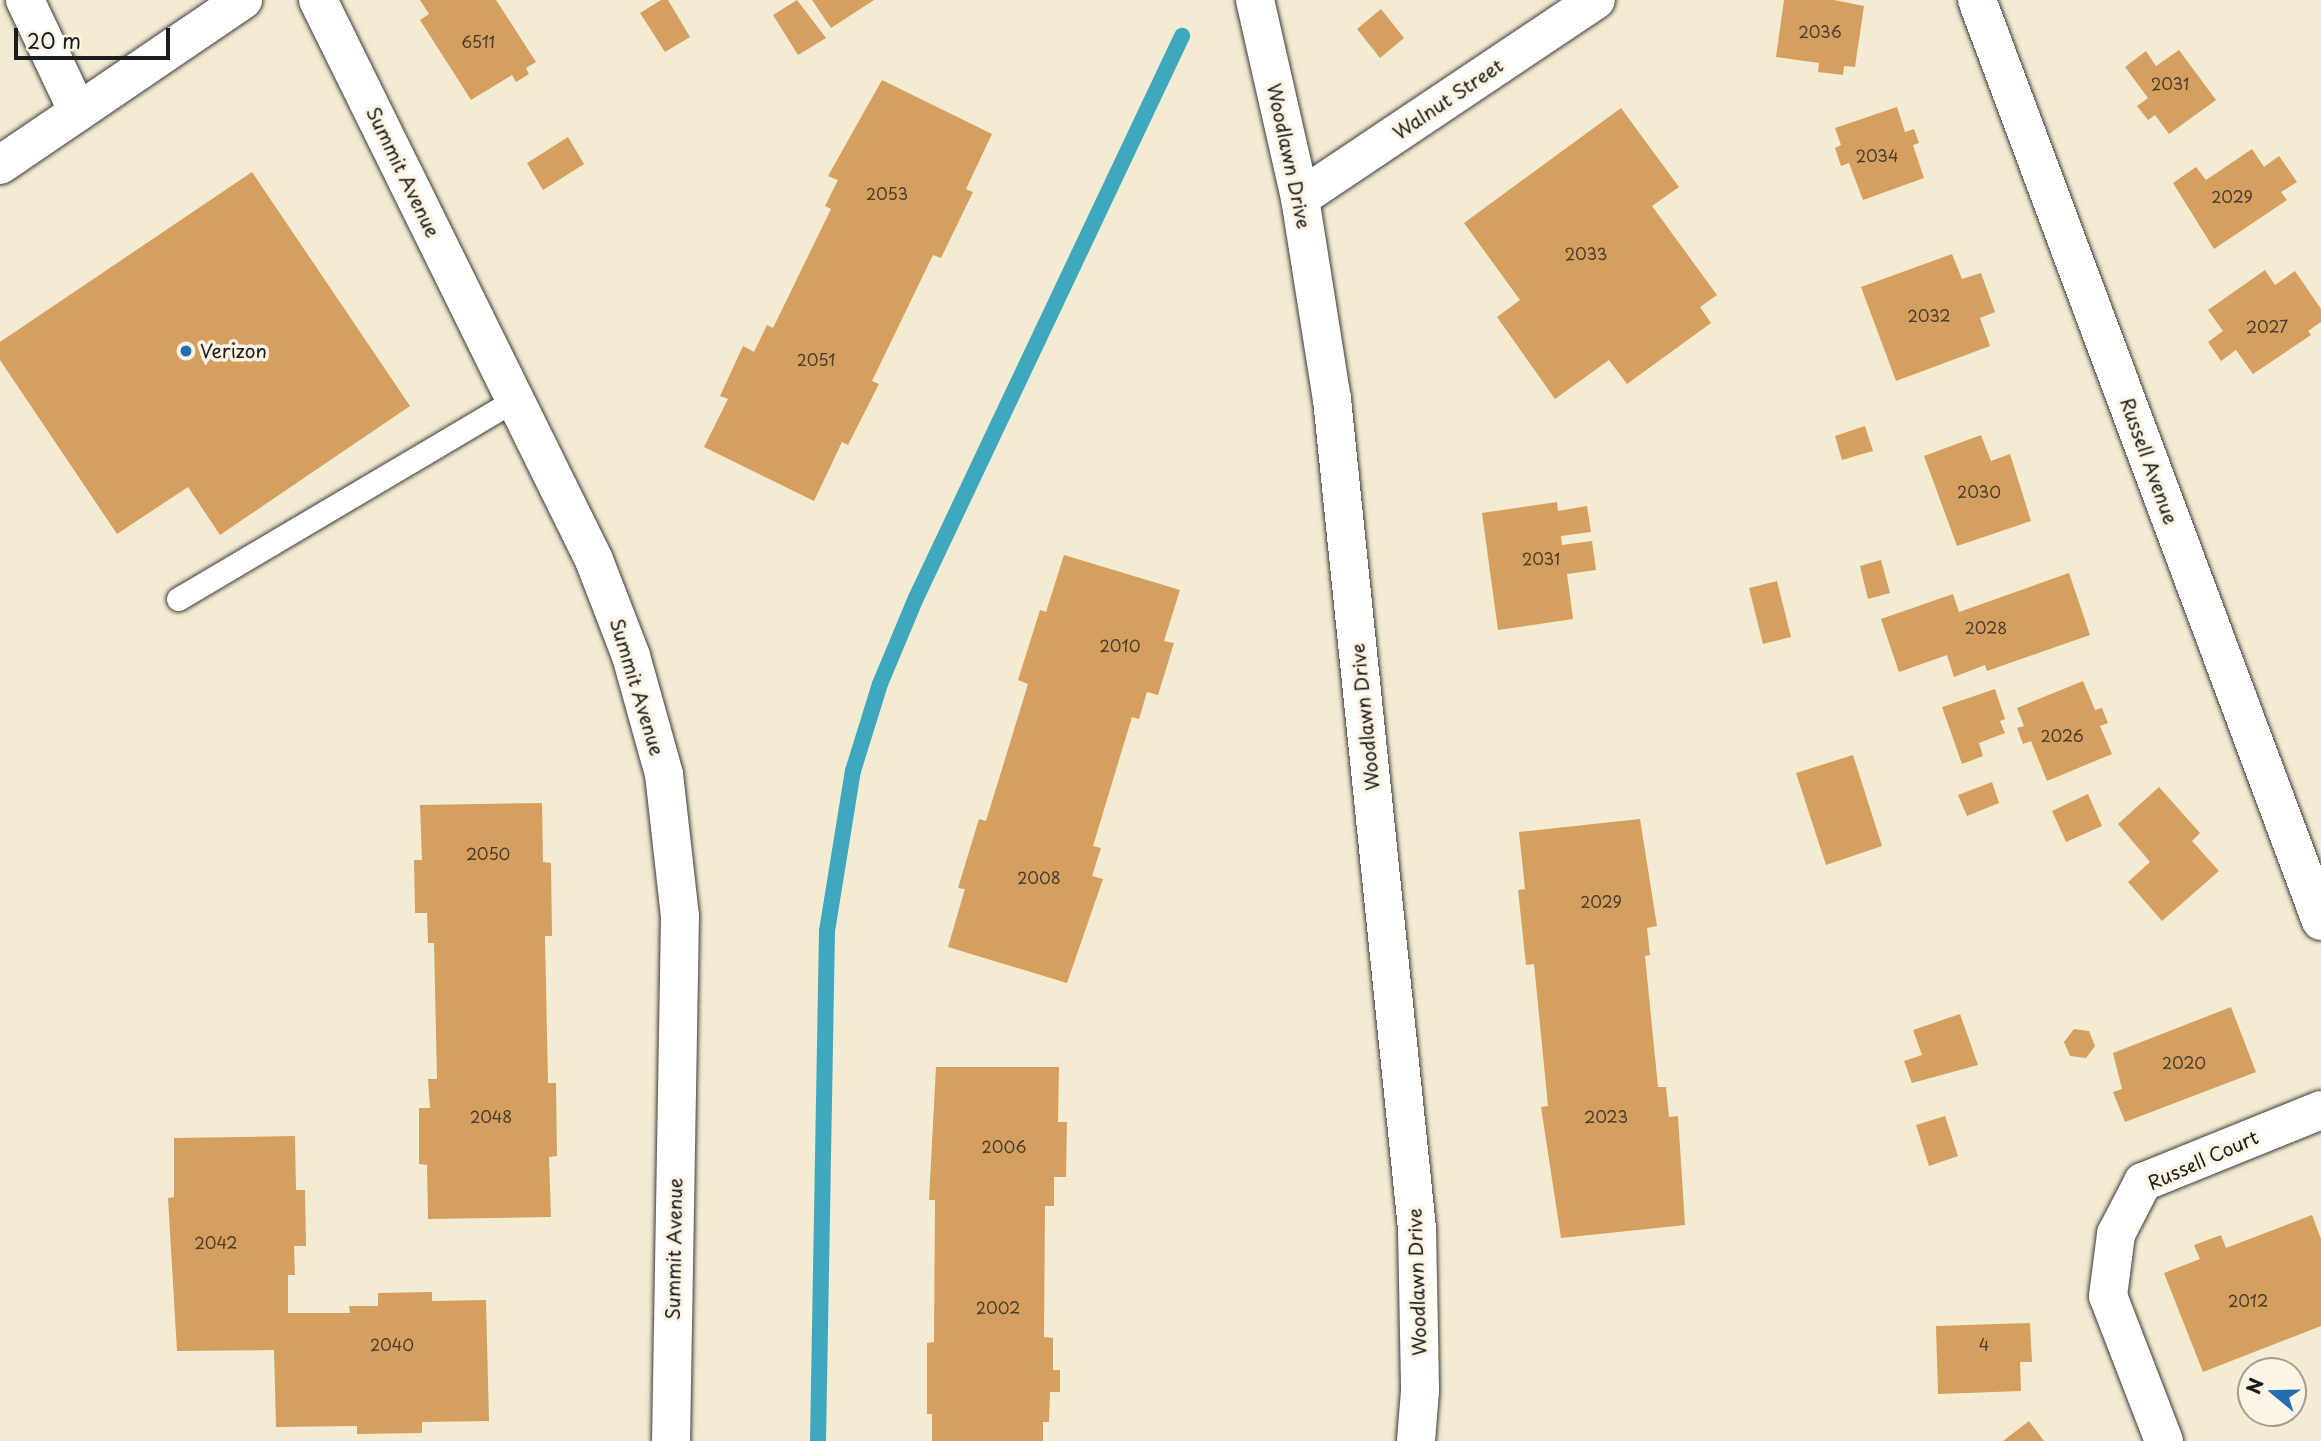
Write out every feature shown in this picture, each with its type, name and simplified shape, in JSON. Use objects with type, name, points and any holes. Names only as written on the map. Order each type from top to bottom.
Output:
[{"type":"street","points":[[25,0],[78,112]]},
{"type":"street","points":[[0,165],[243,0]]},
{"type":"street","name":"Summit Avenue","points":[[318,0],[594,560],[631,656],[664,775],[680,916],[671,1441]]},
{"type":"street","name":"Woodlawn Drive","points":[[1255,0],[1300,198],[1332,398],[1417,1228],[1420,1391],[1416,1441]]},
{"type":"street","name":"Walnut Street","points":[[1300,198],[1596,0]]},
{"type":"street","name":"Russell Avenue","points":[[1977,0],[2321,921]]},
{"type":"street","name":"Russell Court","points":[[2164,1441],[2108,1296],[2116,1234],[2143,1182],[2321,1110]]},
{"type":"lane","points":[[178,599],[515,400]]},
{"type":"building","points":[[420,0],[496,0],[536,62],[526,68],[529,74],[516,82],[512,75],[471,100],[420,20],[429,14]]},
{"type":"building","points":[[661,0],[668,0],[690,37],[665,52],[640,13]]},
{"type":"building","points":[[797,0],[826,38],[798,55],[773,15]]},
{"type":"building","points":[[812,0],[874,0],[831,28]]},
{"type":"building","points":[[1784,0],[1834,0],[1864,6],[1855,67],[1844,66],[1843,75],[1818,72],[1819,63],[1776,57]]},
{"type":"building","points":[[1381,9],[1404,38],[1380,58],[1357,29]]},
{"type":"building","points":[[2179,50],[2216,100],[2169,134],[2155,115],[2148,120],[2137,106],[2148,98],[2125,67],[2146,51],[2156,66]]},
{"type":"building","points":[[882,80],[992,134],[966,189],[973,192],[941,258],[933,255],[872,381],[879,384],[848,445],[842,442],[814,501],[704,447],[728,399],[720,396],[743,346],[754,352],[767,325],[773,328],[831,209],[825,206],[838,180],[828,176]]},
{"type":"building","points":[[1897,107],[1905,132],[1914,129],[1919,143],[1913,145],[1924,178],[1863,200],[1849,163],[1841,166],[1835,148],[1841,145],[1835,128]]},
{"type":"building","points":[[1621,108],[1679,187],[1652,206],[1717,295],[1700,307],[1711,323],[1627,384],[1609,360],[1555,399],[1497,317],[1520,300],[1464,223]]},
{"type":"building","points":[[568,137],[584,164],[543,190],[527,163]]},
{"type":"building","points":[[2252,149],[2264,167],[2279,156],[2297,182],[2281,192],[2287,200],[2214,249],[2173,183],[2196,167],[2206,180]]},
{"type":"building","name":"Verizon","points":[[252,172],[410,406],[220,535],[188,487],[117,534],[0,360],[0,342]]},
{"type":"building","points":[[1952,254],[1962,279],[1981,273],[1995,312],[1980,318],[1990,346],[1896,381],[1861,287]]},
{"type":"building","points":[[2265,270],[2275,285],[2295,271],[2321,309],[2321,322],[2308,331],[2311,335],[2253,374],[2236,350],[2221,361],[2208,342],[2223,331],[2208,310]]},
{"type":"building","points":[[1865,426],[1873,451],[1842,460],[1835,436]]},
{"type":"building","points":[[1981,435],[1991,461],[2010,454],[2031,521],[1957,546],[1924,456]]},
{"type":"building","points":[[1557,502],[1558,511],[1587,506],[1591,532],[1561,536],[1562,545],[1592,541],[1596,570],[1567,574],[1573,619],[1498,630],[1482,513]]},
{"type":"building","points":[[1064,555],[1180,590],[1164,641],[1174,643],[1158,695],[1147,692],[1139,719],[1132,717],[1093,846],[1101,848],[1092,876],[1103,879],[1067,983],[948,947],[965,889],[958,888],[979,819],[986,821],[1028,684],[1018,680],[1040,610],[1046,612]]},
{"type":"building","points":[[1881,560],[1890,593],[1868,599],[1860,566]]},
{"type":"building","points":[[2069,573],[2090,635],[1987,671],[1985,665],[1954,677],[1947,655],[1899,672],[1881,619],[1953,594],[1959,612]]},
{"type":"building","points":[[1777,581],[1791,637],[1763,644],[1749,588]]},
{"type":"building","points":[[2083,681],[2095,710],[2102,708],[2108,723],[2100,726],[2112,754],[2047,781],[2031,741],[2023,744],[2017,728],[2024,726],[2017,708]]},
{"type":"building","points":[[1995,689],[2005,719],[2000,721],[2005,733],[1979,743],[1983,756],[1962,764],[1942,707]]},
{"type":"building","points":[[1853,755],[1882,846],[1826,865],[1796,773]]},
{"type":"building","points":[[1992,782],[1999,803],[1967,816],[1958,795]]},
{"type":"building","points":[[2159,787],[2200,833],[2192,841],[2219,871],[2162,921],[2128,882],[2150,862],[2118,824]]},
{"type":"building","points":[[2088,794],[2102,826],[2066,842],[2052,811]]},
{"type":"building","points":[[542,803],[543,862],[551,863],[552,936],[545,936],[548,1083],[556,1083],[557,1156],[549,1157],[551,1217],[428,1219],[427,1165],[419,1164],[419,1108],[430,1108],[428,1079],[437,1079],[434,943],[428,943],[427,913],[415,913],[414,860],[422,860],[420,805]]},
{"type":"building","points":[[1640,819],[1657,926],[1647,928],[1650,955],[1645,956],[1658,1087],[1666,1087],[1669,1117],[1678,1116],[1685,1225],[1561,1238],[1541,1107],[1548,1106],[1534,964],[1526,965],[1518,890],[1525,889],[1519,832]]},
{"type":"building","points":[[2231,1007],[2256,1072],[2125,1122],[2113,1092],[2122,1089],[2113,1053]]},
{"type":"building","points":[[1960,1014],[1978,1065],[1912,1083],[1904,1061],[1922,1055],[1913,1030]]},
{"type":"building","points":[[2074,1029],[2089,1031],[2095,1046],[2086,1058],[2070,1056],[2064,1042]]},
{"type":"building","points":[[936,1067],[1059,1067],[1058,1122],[1067,1122],[1066,1177],[1054,1177],[1054,1206],[1045,1206],[1044,1337],[1053,1338],[1053,1370],[1060,1370],[1060,1392],[1050,1392],[1049,1422],[1043,1422],[1043,1441],[932,1441],[932,1414],[927,1414],[927,1343],[934,1342],[935,1200],[929,1200]]},
{"type":"building","points":[[1945,1116],[1958,1156],[1929,1166],[1916,1125]]},
{"type":"building","points":[[295,1136],[296,1190],[305,1190],[306,1246],[294,1246],[295,1275],[288,1275],[288,1313],[350,1313],[349,1306],[378,1306],[378,1293],[432,1292],[432,1301],[486,1300],[489,1421],[422,1422],[422,1433],[357,1434],[357,1426],[276,1427],[274,1350],[177,1351],[168,1198],[174,1197],[174,1138]]},
{"type":"building","points":[[2312,1215],[2321,1239],[2321,1326],[2203,1372],[2164,1273],[2200,1259],[2194,1245],[2221,1235],[2226,1248]]},
{"type":"building","points":[[2030,1323],[2032,1362],[2020,1362],[2021,1391],[1938,1394],[1936,1326]]},
{"type":"building","points":[[2029,1421],[2044,1441],[2003,1441]]},
{"type":"waterway","points":[[818,1441],[827,931],[853,771],[880,684],[916,598],[1182,36]]},
{"type":"place","name":"Verizon","points":[[186,351]]}]
